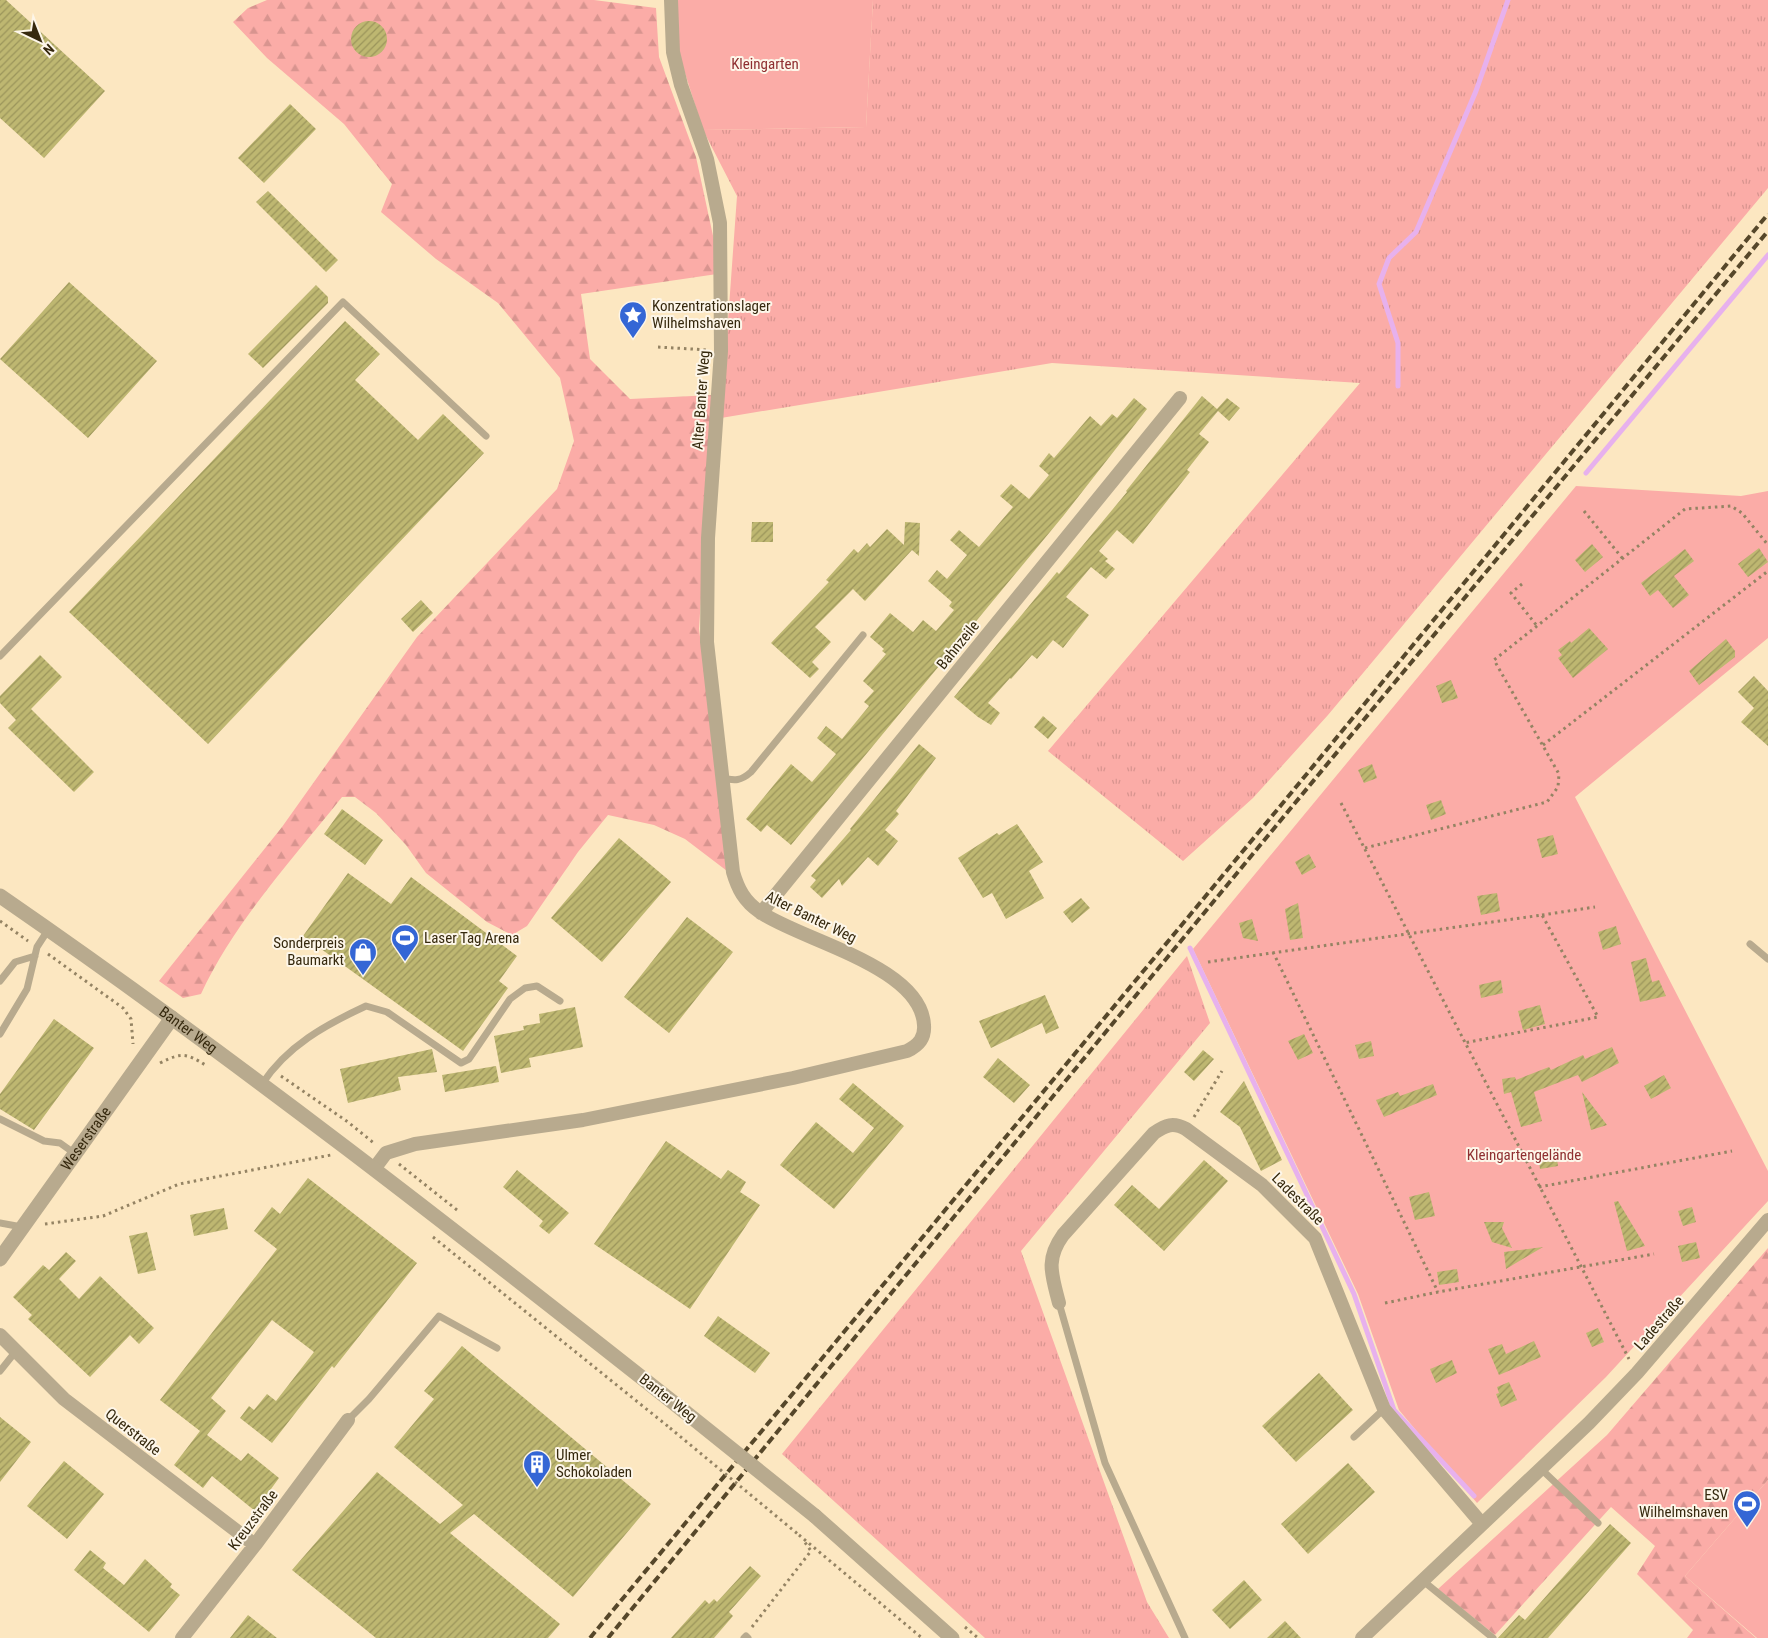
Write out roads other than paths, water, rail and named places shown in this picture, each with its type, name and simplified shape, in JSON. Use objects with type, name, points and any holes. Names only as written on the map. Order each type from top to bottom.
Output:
[{"type":"street","name":"Alter Banter Weg","points":[[374,1169],[386,1154],[415,1144],[582,1120],[793,1078],[916,1047],[925,1032],[920,1006],[901,986],[883,972],[853,955],[761,913],[743,897],[736,881],[707,642],[708,538],[721,351],[720,223],[707,159],[681,84],[673,52],[671,0]]},
{"type":"street","name":"Bahnzeile","points":[[761,913],[1180,398]]},
{"type":"street","name":"Banter Weg","points":[[0,896],[172,1018],[374,1169],[684,1411],[814,1516],[952,1638]]},
{"type":"street","name":"Weserstraße","points":[[0,1259],[172,1018]]},
{"type":"street","name":"Ladestraße","points":[[1058,1303],[1050,1266],[1053,1249],[1063,1235],[1154,1133],[1166,1125],[1178,1125],[1186,1129],[1262,1185],[1315,1238],[1384,1409],[1482,1524]]},
{"type":"street","name":"Ladestraße","points":[[1362,1638],[1541,1469],[1637,1373],[1768,1220]]},
{"type":"street","name":"Querstraße","points":[[0,1335],[64,1399],[255,1545]]},
{"type":"street","name":"Kreuzstraße","points":[[182,1638],[255,1545],[348,1420]]},
{"type":"lane","points":[[0,656],[343,302],[486,436]]},
{"type":"lane","points":[[722,778],[744,779],[751,772],[863,635]]},
{"type":"lane","points":[[0,1034],[27,989],[37,947],[48,930]]},
{"type":"lane","points":[[1750,944],[1768,959]]},
{"type":"lane","points":[[0,981],[15,962],[35,956]]},
{"type":"lane","points":[[261,1084],[282,1057],[332,1022],[366,1006],[387,1012],[460,1063],[469,1059],[510,999],[518,992],[536,986],[560,1001]]},
{"type":"lane","points":[[0,1118],[44,1141],[60,1143],[74,1153]]},
{"type":"lane","points":[[0,1223],[22,1227]]},
{"type":"lane","points":[[1058,1303],[1105,1462],[1185,1638]]},
{"type":"lane","points":[[348,1420],[370,1399],[439,1316],[497,1348]]},
{"type":"lane","points":[[0,1371],[16,1351]]},
{"type":"lane","points":[[1354,1437],[1384,1409]]},
{"type":"lane","points":[[1541,1469],[1598,1523]]},
{"type":"lane","points":[[1422,1580],[1493,1638]]},
{"type":"waterway","points":[[1398,386],[1398,343],[1379,284],[1389,258],[1416,232],[1476,91],[1508,0]]},
{"type":"waterway","points":[[1586,473],[1768,255]]},
{"type":"waterway","points":[[1190,948],[1354,1294],[1394,1410],[1474,1496]]},
{"type":"railway","points":[[590,1638],[1282,804],[1768,214]]},
{"type":"railway","points":[[608,1638],[1768,231]]},
{"type":"place","name":"Konzentrationslager Wilhelmshaven","points":[[633,339]]},
{"type":"place","name":"Laser Tag Arena","points":[[405,962]]},
{"type":"place","name":"Sonderpreis Baumarkt","points":[[363,976]]},
{"type":"place","name":"Ulmer Schokoladen","points":[[537,1488]]},
{"type":"place","name":"ESV Wilhelmshaven","points":[[1747,1528]]},
{"type":"park label","name":"Kleingarten","points":[[765,64]]},
{"type":"park label","name":"Kleingartengelände","points":[[1524,1155]]}]
